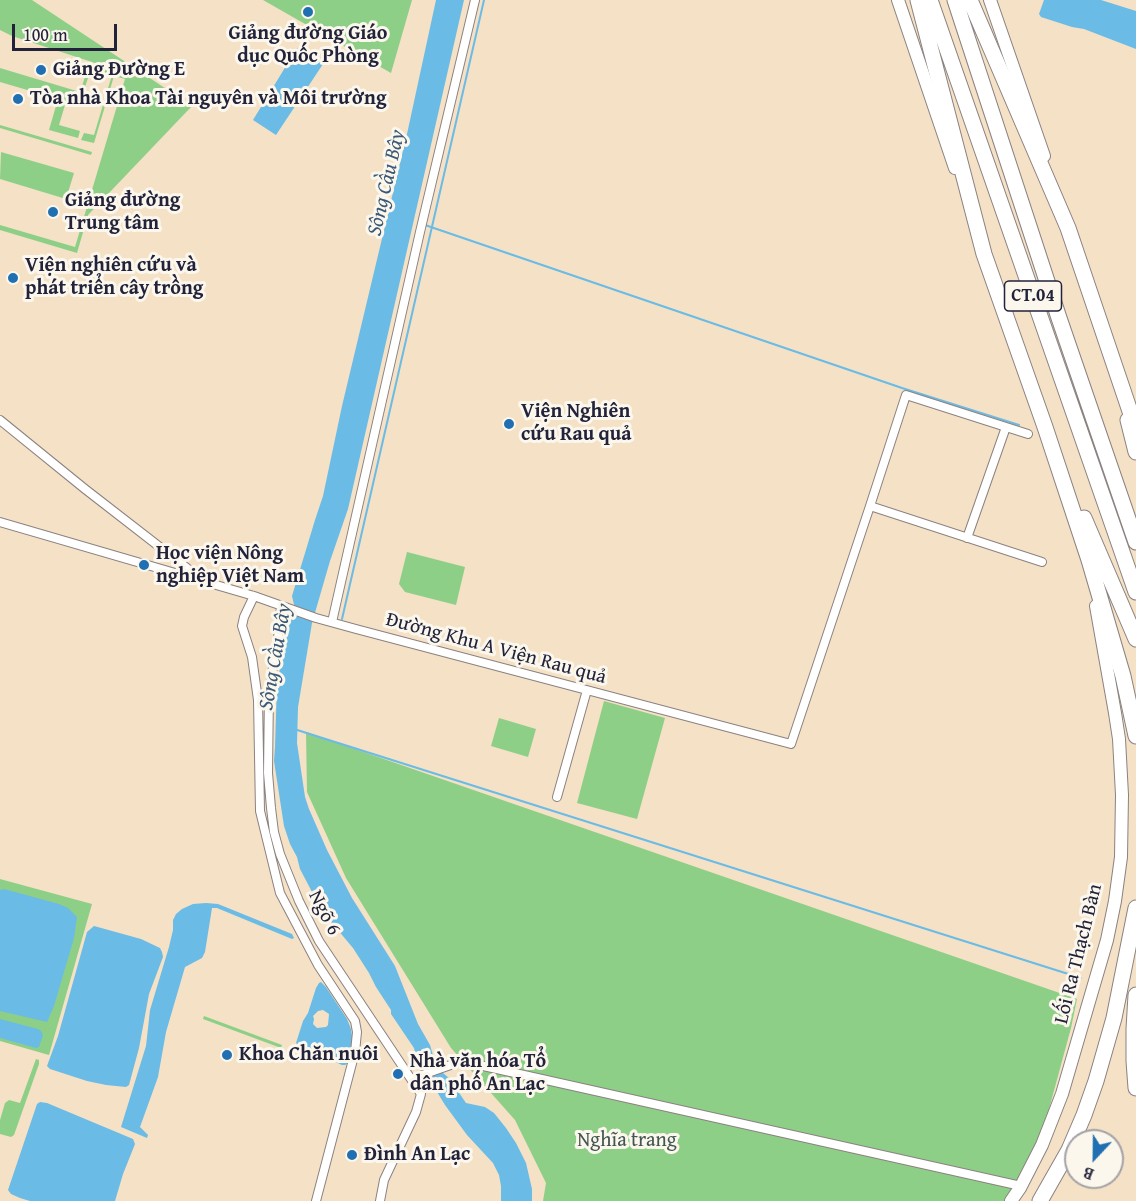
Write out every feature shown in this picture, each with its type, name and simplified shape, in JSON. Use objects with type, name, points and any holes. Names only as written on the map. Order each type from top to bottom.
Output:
[{"type":"highway","points":[[918,0],[984,254],[1089,560],[1123,676],[1136,736]]},
{"type":"highway","name":"CT.04","points":[[930,0],[1136,592]]},
{"type":"highway","name":"CT.04","points":[[955,0],[1059,318],[1136,542]]},
{"type":"highway","points":[[970,0],[1068,228],[1136,429]]},
{"type":"highway","points":[[1114,366],[1136,452]]},
{"type":"highway","points":[[1045,427],[1136,639]]},
{"type":"highway","points":[[1040,1201],[1069,1150],[1096,1081],[1114,1018],[1136,908]]},
{"type":"highway","points":[[1136,995],[1134,1029],[1136,1088]]},
{"type":"main road","points":[[898,0],[984,254]]},
{"type":"main road","points":[[990,0],[1068,228]]},
{"type":"main road","name":"Lối Ra Thạch Bàn","points":[[1011,1201],[1042,1145],[1062,1094],[1107,940],[1121,857],[1122,795],[1119,739],[1089,560]]},
{"type":"street","points":[[332,622],[475,0]]},
{"type":"street","points":[[1028,434],[906,395],[870,506],[1042,562]]},
{"type":"street","points":[[0,420],[204,581]]},
{"type":"street","points":[[967,538],[1006,427]]},
{"type":"street","name":"Đường Khu A Viện Rau quả","points":[[0,522],[254,596],[316,618],[791,744],[870,506]]},
{"type":"street","points":[[254,596],[242,626],[252,657],[258,700],[260,811],[280,893],[318,965],[355,1021],[357,1032],[356,1052],[316,1201]]},
{"type":"street","name":"Ngõ 6","points":[[282,607],[269,691],[268,729],[271,808],[280,854],[299,901],[319,941],[414,1078],[421,1097],[384,1180],[380,1201]]},
{"type":"street","points":[[557,797],[587,690]]},
{"type":"street","points":[[414,1078],[459,1062],[470,1063],[1021,1186]]},
{"type":"green space","points":[[0,0],[32,0],[192,106],[88,215],[77,253],[0,230],[0,225],[75,247],[125,79],[114,76],[94,143],[81,140],[84,133],[94,135],[112,75],[91,69],[81,99],[68,95],[59,125],[80,131],[78,138],[49,130],[58,99],[0,82],[0,68],[80,92],[89,65],[130,77],[0,30]]},
{"type":"green space","points":[[263,0],[412,0],[391,73]]},
{"type":"green space","points":[[0,125],[92,152],[91,155],[0,128]]},
{"type":"green space","points":[[1,152],[74,173],[66,199],[0,179]]},
{"type":"green space","points":[[407,552],[465,567],[456,605],[405,592],[399,584]]},
{"type":"green space","points":[[604,701],[665,718],[637,819],[577,803]]},
{"type":"green space","points":[[499,718],[536,729],[528,757],[491,746]]},
{"type":"green space","name":"Nghĩa trang","points":[[306,732],[1077,999],[1039,1146],[1007,1201],[543,1201],[546,1183],[515,1120],[451,1048],[346,878],[307,792]]},
{"type":"green space","points":[[0,879],[92,904],[49,1055],[0,1041]]},
{"type":"green space","points":[[204,1016],[282,1045],[281,1048],[203,1019]]},
{"type":"green space","points":[[36,1059],[39,1060],[39,1064],[14,1135],[11,1137],[0,1134],[0,1120],[5,1103],[9,1100],[20,1103]]},
{"type":"water","name":"Sông Cầu Bây","points":[[436,0],[464,0],[348,509],[312,623],[298,707],[297,743],[309,809],[352,898],[395,966],[418,1024],[430,1045],[435,1062],[466,1103],[485,1107],[494,1113],[506,1128],[526,1163],[532,1189],[532,1201],[501,1201],[499,1175],[493,1163],[467,1135],[445,1105],[369,973],[353,948],[322,911],[300,869],[284,826],[274,761],[277,684],[285,629],[295,609],[292,596],[323,496]]},
{"type":"water","points":[[1044,0],[1101,0],[1136,11],[1136,49],[1084,29],[1041,17],[1039,14]]},
{"type":"water","points":[[297,48],[323,64],[276,135],[253,120]]},
{"type":"water","points":[[4,889],[59,904],[68,908],[77,917],[74,938],[47,1022],[0,1011],[0,890]]},
{"type":"water","points":[[193,904],[218,904],[292,934],[294,938],[212,908],[205,952],[202,958],[185,967],[166,1032],[158,1077],[140,1127],[148,1135],[147,1138],[121,1127],[146,1046],[150,1010],[169,947],[176,914]]},
{"type":"water","points":[[94,926],[141,939],[160,948],[163,957],[149,994],[139,1048],[129,1085],[126,1087],[87,1081],[47,1066],[58,1036],[87,932]]},
{"type":"water","points":[[321,982],[326,987],[351,1029],[350,1054],[348,1063],[345,1065],[296,1043]],"holes":[[[323,1010],[329,1014],[326,1027],[317,1028],[313,1024],[313,1016],[318,1011]]]},
{"type":"water","points":[[0,1019],[41,1031],[43,1035],[39,1047],[0,1038]]},
{"type":"water","points":[[40,1102],[133,1139],[135,1144],[115,1201],[30,1201],[11,1194],[8,1190],[37,1104]]},
{"type":"waterway","points":[[342,619],[484,0]]},
{"type":"waterway","points":[[425,225],[902,388],[1019,425]]},
{"type":"waterway","points":[[294,729],[1081,978]]},
{"type":"place","name":"Giảng đường Giáo dục Quốc Phòng","points":[[308,12]]},
{"type":"place","name":"Giảng Đường E","points":[[41,70]]},
{"type":"place","name":"Tòa nhà Khoa Tài nguyên và Môi trường","points":[[18,99]]},
{"type":"place","name":"Giảng đường Trung tâm","points":[[53,212]]},
{"type":"place","name":"Viện nghiên cứu và phát triển cây trồng","points":[[13,278]]},
{"type":"place","name":"Viện Nghiên cứu Rau quả","points":[[509,424]]},
{"type":"place","name":"Học viện Nông nghiệp Việt Nam","points":[[144,565]]},
{"type":"place","name":"Khoa Chăn nuôi","points":[[227,1055]]},
{"type":"place","name":"Nhà văn hóa Tổ dân phố An Lạc","points":[[398,1074]]},
{"type":"place","name":"Đình An Lạc","points":[[352,1155]]}]
